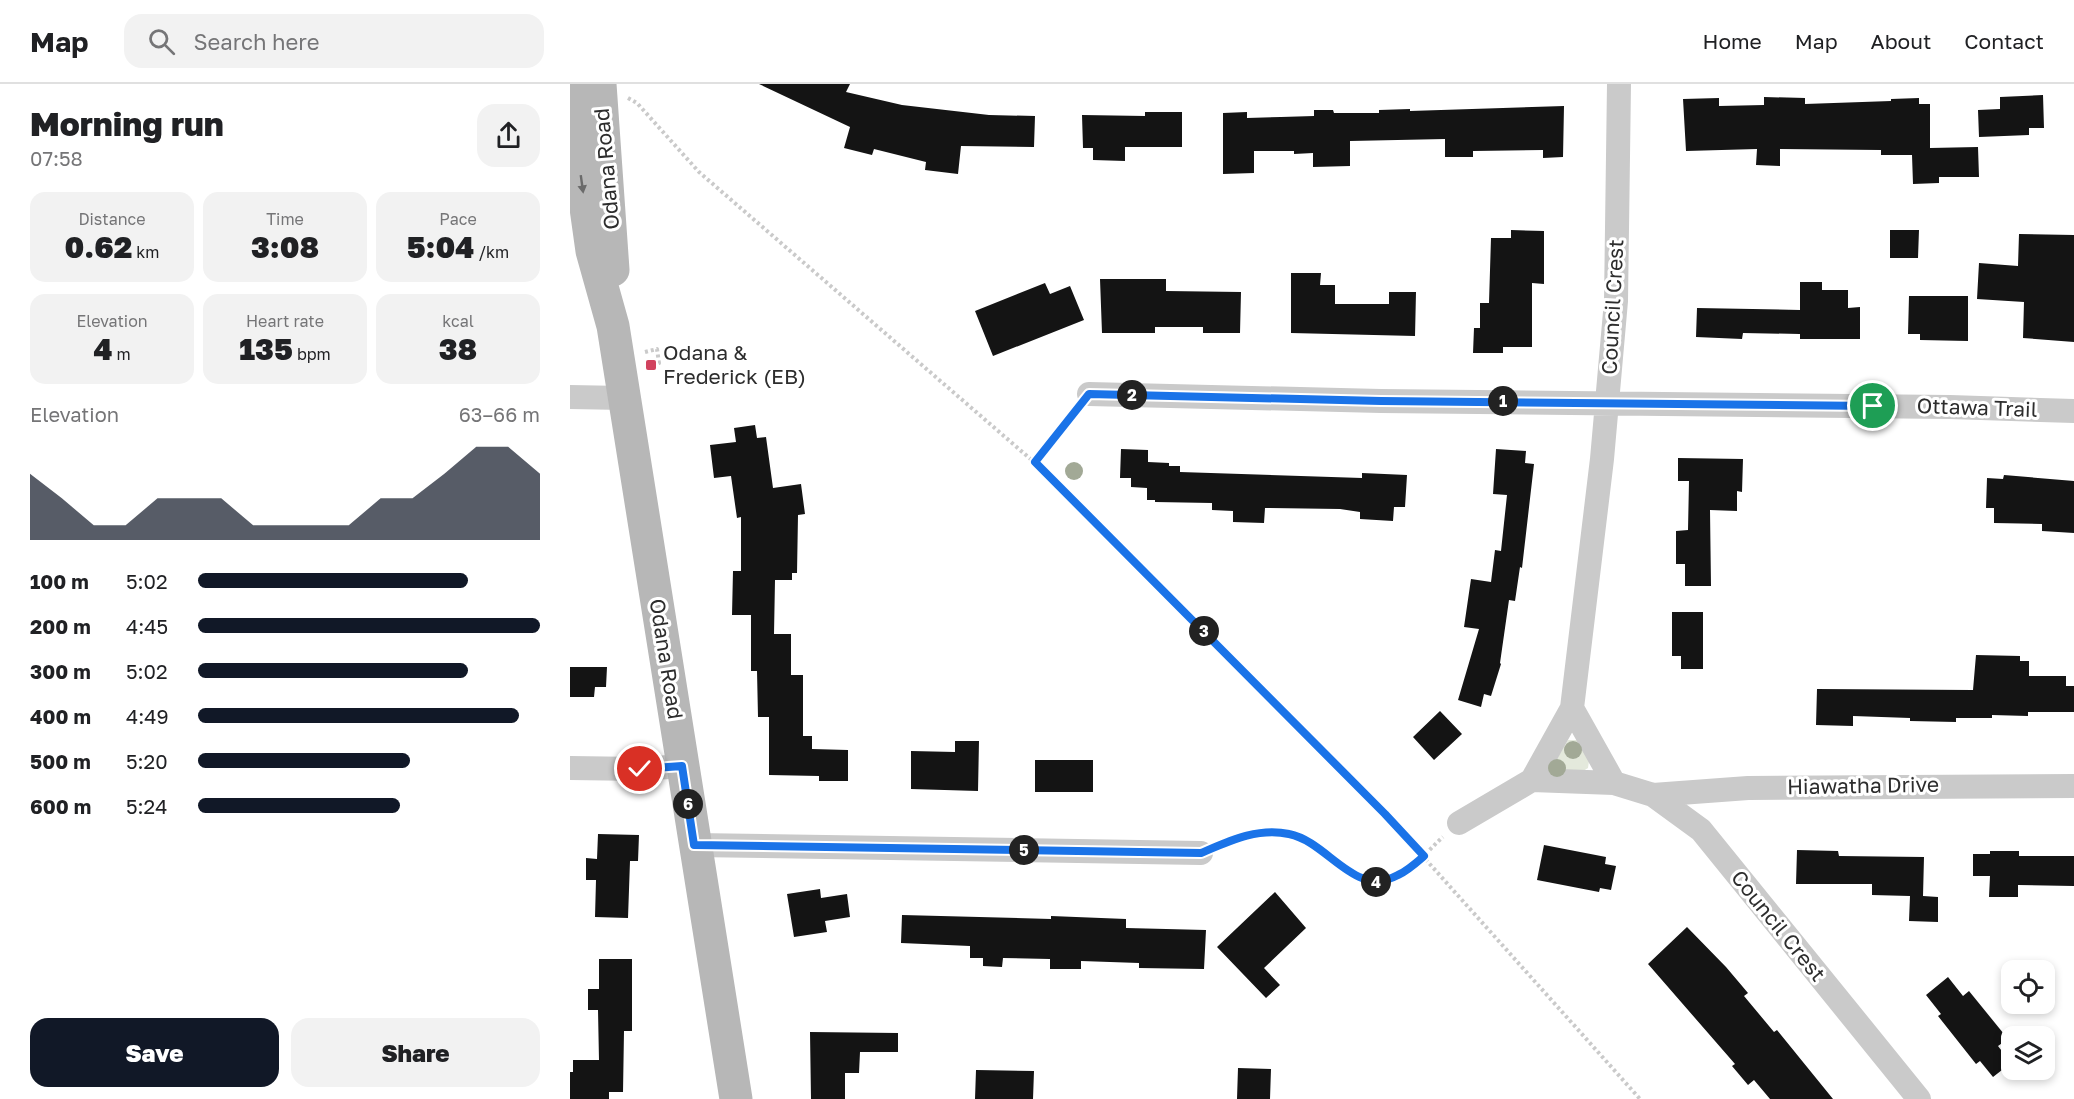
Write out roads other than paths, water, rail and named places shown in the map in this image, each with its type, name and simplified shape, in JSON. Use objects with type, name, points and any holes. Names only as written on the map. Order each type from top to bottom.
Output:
[{"type":"street","name":"Odana Road","points":[[572,84],[574,122],[592,251],[613,326],[736,1099]]},
{"type":"street","name":"Council Crest","points":[[1619,84],[1616,301],[1607,404],[1572,708],[1532,780],[1614,783],[1653,795],[1701,830],[1919,1099]]},
{"type":"street","name":"Odana Road","points":[[611,89],[613,326]]},
{"type":"street","name":"Ottawa Trail","points":[[1089,394],[1607,404],[1950,407],[2074,411]]},
{"type":"street","points":[[570,397],[624,398]]},
{"type":"street","points":[[1572,708],[1614,783]]},
{"type":"street","points":[[570,768],[640,769],[682,766]]},
{"type":"street","points":[[1459,823],[1532,780]]},
{"type":"street","name":"Hiawatha Drive","points":[[1653,795],[1748,788],[2074,786]]},
{"type":"street","points":[[694,845],[1201,853]]},
{"type":"place","name":"Odana & Frederick (EB)","points":[[651,365]]}]
